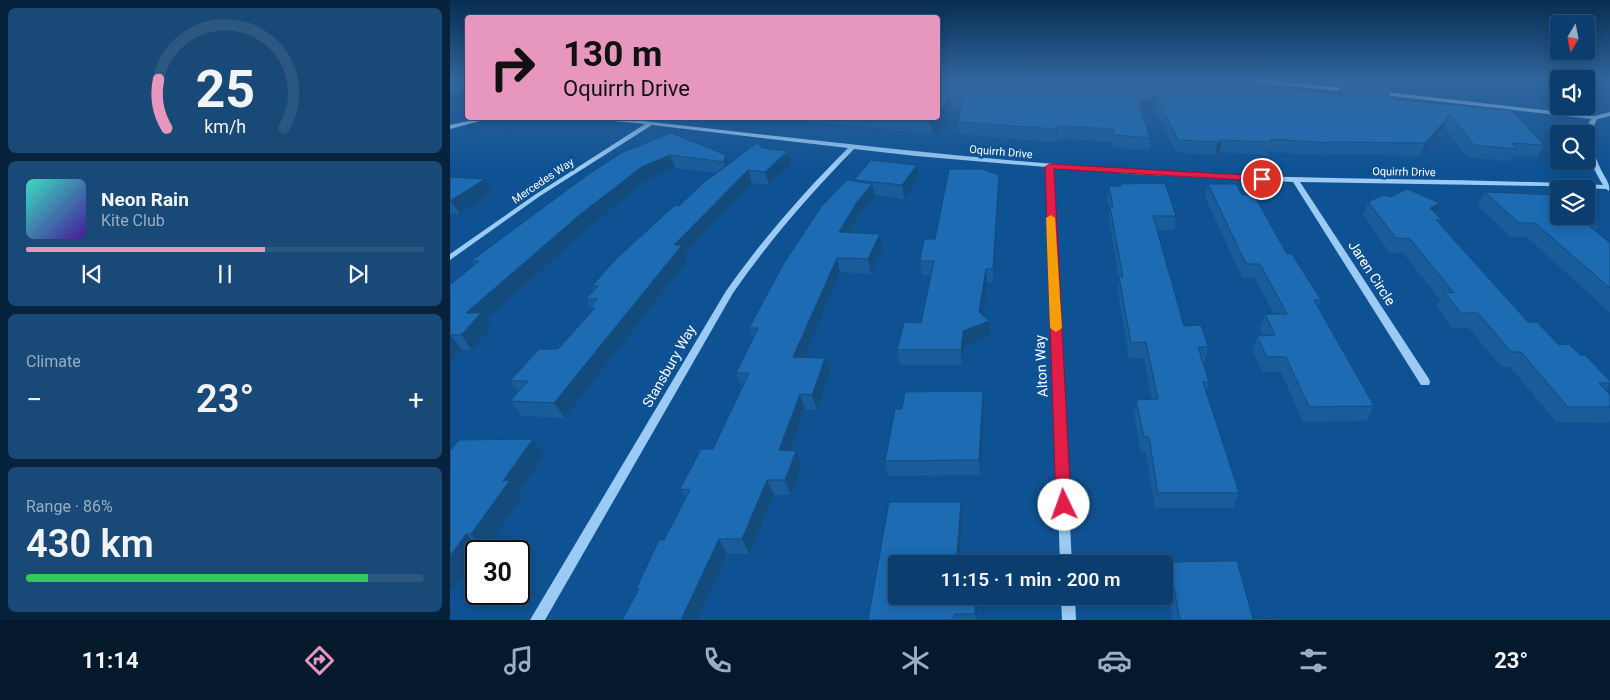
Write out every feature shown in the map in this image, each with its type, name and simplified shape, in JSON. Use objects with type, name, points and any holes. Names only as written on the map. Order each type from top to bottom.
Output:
[{"type":"street","points":[[1515,109],[1595,118],[1610,114]]},
{"type":"street","points":[[1595,118],[1589,130],[1590,148],[1599,173],[1608,189]]},
{"type":"street","points":[[450,128],[480,120]]},
{"type":"street","name":"Oquirrh Drive","points":[[620,120],[852,147],[1050,167],[1295,180],[1546,184],[1608,189]]},
{"type":"street","name":"Mercedes Way","points":[[450,258],[538,195],[650,124]]},
{"type":"street","name":"Stansbury Way","points":[[537,620],[729,293],[764,242],[785,217],[852,147]]},
{"type":"street","name":"Alton Way","points":[[1050,167],[1066,555]]},
{"type":"street","name":"Jaren Circle","points":[[1295,180],[1425,382]]},
{"type":"street","points":[[1068,605],[1069,620]]},
{"type":"building","points":[[960,109],[1141,109],[1150,138],[1114,135],[1114,129],[1057,126],[1056,129],[958,122]]},
{"type":"building","points":[[1162,109],[1499,109],[1511,110],[1544,145],[1512,143],[1517,149],[1474,145],[1450,115],[1425,143],[1330,143],[1271,139],[1270,142],[1178,140]]},
{"type":"building","points":[[671,133],[726,155],[724,162],[670,155],[643,166],[583,212],[466,313],[481,313],[461,335],[450,335],[450,285],[479,261],[471,261],[590,173],[623,152]]},
{"type":"building","points":[[757,143],[762,148],[788,151],[765,172],[748,170],[674,245],[682,245],[554,403],[510,401],[528,381],[510,381],[539,349],[558,349],[595,308],[590,308],[597,299],[586,299],[598,286],[592,286],[617,258],[675,205],[679,206],[703,183]]},
{"type":"building","points":[[871,160],[917,165],[902,185],[854,180]]},
{"type":"building","points":[[949,169],[982,169],[999,175],[993,269],[986,269],[979,312],[989,321],[963,331],[961,350],[897,350],[904,322],[921,323],[934,261],[920,261],[924,239],[935,239]]},
{"type":"building","points":[[451,177],[485,179],[450,201]]},
{"type":"building","points":[[847,180],[872,184],[857,202],[839,232],[880,234],[868,259],[837,258],[793,357],[825,358],[812,395],[800,394],[779,450],[796,451],[785,480],[767,480],[742,539],[719,539],[681,620],[622,620],[639,589],[636,589],[659,540],[664,540],[690,490],[680,489],[701,449],[713,449],[749,373],[736,373],[758,328],[749,328],[784,263],[821,207]]},
{"type":"building","points":[[1165,183],[1176,216],[1153,216],[1184,326],[1201,325],[1208,347],[1198,347],[1209,382],[1203,382],[1239,493],[1158,493],[1149,437],[1144,437],[1136,400],[1158,399],[1146,342],[1131,343],[1119,277],[1123,277],[1110,207],[1113,207],[1109,186]]},
{"type":"building","points":[[1208,184],[1236,184],[1242,195],[1254,195],[1287,254],[1292,254],[1321,300],[1314,300],[1374,406],[1309,407],[1286,357],[1267,357],[1257,336],[1275,335],[1265,314],[1287,314],[1260,264],[1246,264]]},
{"type":"building","points":[[1407,189],[1440,203],[1430,208],[1442,220],[1436,220],[1528,322],[1537,322],[1559,345],[1569,344],[1580,355],[1585,355],[1610,381],[1610,383],[1599,383],[1610,395],[1610,407],[1568,407],[1521,352],[1511,352],[1478,313],[1461,313],[1444,292],[1454,293],[1410,239],[1396,238],[1368,202],[1383,195],[1391,197]]},
{"type":"building","points":[[1485,192],[1550,195],[1550,225],[1588,225],[1610,243],[1610,288],[1535,223],[1519,223]]},
{"type":"building","points":[[983,391],[979,460],[885,461],[895,409],[902,409],[905,392]]},
{"type":"building","points":[[533,439],[503,481],[510,480],[471,534],[466,534],[450,556],[450,451],[459,440]]},
{"type":"building","points":[[889,502],[961,502],[957,554],[978,555],[888,555],[888,605],[976,605],[975,614],[954,614],[953,620],[868,620]]},
{"type":"building","points":[[1237,561],[1253,619],[1278,618],[1279,620],[1180,620],[1173,583],[1173,562]]},
{"type":"slow traffic","points":[[1051,218],[1056,328]]},
{"type":"route","points":[[1064,505],[1050,167],[1262,179]]}]
